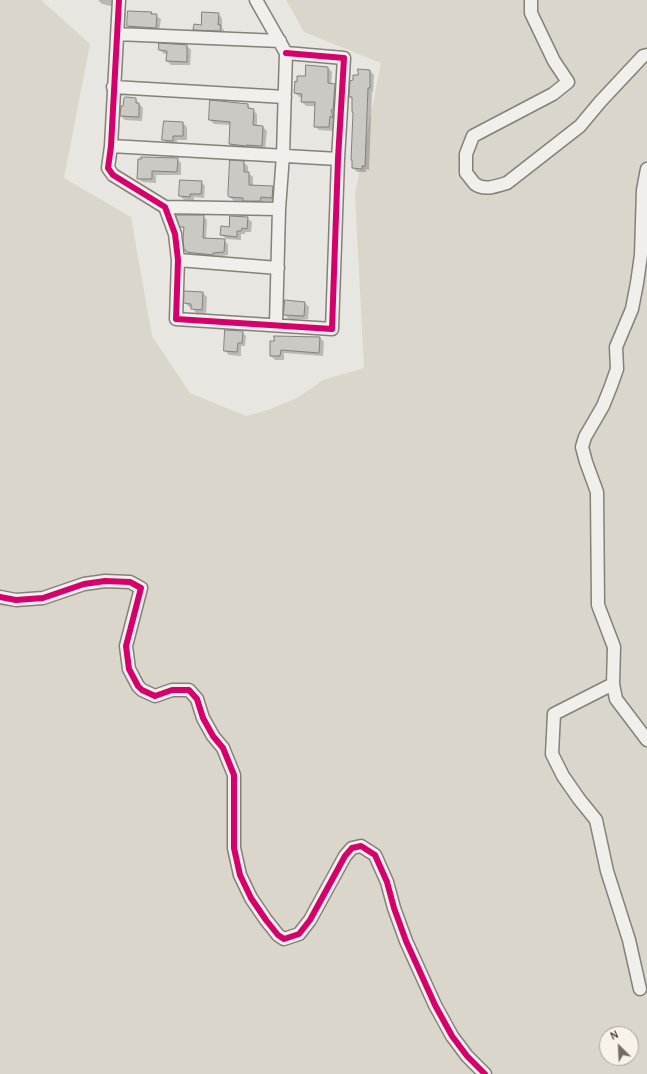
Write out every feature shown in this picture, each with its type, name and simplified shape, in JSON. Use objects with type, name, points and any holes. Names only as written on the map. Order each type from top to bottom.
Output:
[{"type":"street","points":[[119,0],[113,87],[111,146],[108,168],[113,175],[165,207],[279,209]]},
{"type":"street","points":[[256,0],[286,53],[283,155],[279,209],[276,324]]},
{"type":"street","points":[[531,0],[531,13],[554,61],[568,82],[553,94],[473,136],[466,154],[466,173],[475,184],[485,187],[493,187],[507,183],[580,126],[624,75],[643,56],[647,55]]},
{"type":"street","points":[[117,34],[280,41]]},
{"type":"street","points":[[165,207],[175,234],[178,260],[176,319],[276,324],[332,329],[338,159],[344,58],[286,53]]},
{"type":"street","points":[[113,87],[285,97]]},
{"type":"street","points":[[111,146],[338,159]]},
{"type":"street","points":[[647,169],[643,190],[641,255],[632,309],[616,347],[617,369],[612,386],[603,406],[585,437],[582,447],[597,492],[598,605],[605,628],[614,647],[614,684],[616,699],[647,740]]},
{"type":"street","points":[[178,260],[278,268]]},
{"type":"street","points":[[0,597],[16,600],[43,598],[84,584],[105,581],[130,582],[141,588],[126,646],[129,669],[138,686],[148,693],[155,696],[172,690],[190,690],[197,699],[203,718],[213,736],[223,748],[232,768],[234,775],[234,848],[240,874],[251,898],[266,920],[278,935],[284,939],[299,934],[310,920],[345,856],[352,848],[362,846],[371,851],[375,855],[387,882],[394,908],[404,935],[434,1005],[452,1036],[467,1056],[485,1074]]},
{"type":"street","points":[[614,684],[554,714],[552,754],[563,776],[596,820],[607,872],[629,940],[640,989]]},
{"type":"shaded area","points":[[0,0],[41,0],[90,44],[64,178],[131,217],[152,336],[190,393],[246,416],[268,410],[297,398],[323,380],[364,368],[355,194],[381,63],[304,32],[286,0],[647,0],[647,1074],[0,1074]]},
{"type":"building","points":[[128,11],[152,12],[151,14],[157,14],[156,28],[127,26]]},
{"type":"building","points":[[202,12],[219,13],[218,25],[221,25],[220,31],[193,30],[194,24],[201,25]]},
{"type":"building","points":[[159,43],[187,45],[187,62],[166,61],[167,51],[159,50]]},
{"type":"building","points":[[306,65],[328,67],[328,83],[335,84],[333,110],[331,110],[333,118],[330,116],[329,127],[314,127],[315,102],[301,102],[302,94],[294,93],[297,76],[305,76]]},
{"type":"building","points":[[358,69],[370,70],[365,166],[362,166],[362,169],[352,168],[351,160],[353,112],[352,97],[349,97],[350,81],[353,80],[353,75],[358,75]]},
{"type":"building","points":[[124,98],[136,98],[136,103],[139,103],[139,117],[120,116],[121,106],[123,106]]},
{"type":"building","points":[[210,100],[248,104],[248,108],[254,109],[253,125],[263,126],[262,146],[229,144],[230,122],[209,120]]},
{"type":"building","points":[[164,121],[183,122],[183,136],[173,136],[173,141],[162,140]]},
{"type":"building","points":[[141,157],[178,158],[177,172],[152,171],[152,179],[137,179],[138,159],[141,159]]},
{"type":"building","points":[[230,160],[244,161],[244,172],[249,172],[249,185],[273,186],[272,198],[261,197],[260,201],[243,201],[243,198],[229,197]]},
{"type":"building","points":[[180,180],[202,181],[201,194],[190,194],[190,197],[179,196]]},
{"type":"building","points":[[176,215],[204,215],[203,238],[225,239],[224,252],[213,253],[213,255],[186,252],[186,250],[184,250],[183,238],[184,227],[180,227]]},
{"type":"building","points":[[230,216],[248,217],[247,229],[242,228],[241,231],[237,231],[237,237],[220,235],[221,226],[229,227]]},
{"type":"building","points":[[184,291],[203,292],[202,310],[191,309],[191,304],[184,303]]},
{"type":"building","points":[[285,300],[305,302],[304,316],[284,315]]},
{"type":"building","points":[[225,330],[243,331],[242,343],[238,343],[237,352],[224,351]]},
{"type":"building","points":[[274,336],[320,337],[319,353],[281,350],[280,356],[270,356],[270,341],[274,341]]},
{"type":"cycle path","points":[[119,0],[111,146],[108,168],[113,175],[165,207],[175,234],[178,260],[176,319],[332,329],[338,159],[344,58],[286,53]]},
{"type":"cycle path","points":[[0,597],[16,600],[43,598],[84,584],[105,581],[130,582],[141,588],[126,646],[129,669],[138,686],[142,690],[155,696],[172,690],[189,690],[197,699],[203,718],[213,736],[223,748],[234,775],[234,848],[240,875],[251,898],[266,920],[278,935],[284,939],[299,934],[310,920],[345,856],[352,848],[361,846],[375,855],[387,882],[394,908],[406,941],[435,1005],[452,1036],[467,1056],[485,1074]]}]
